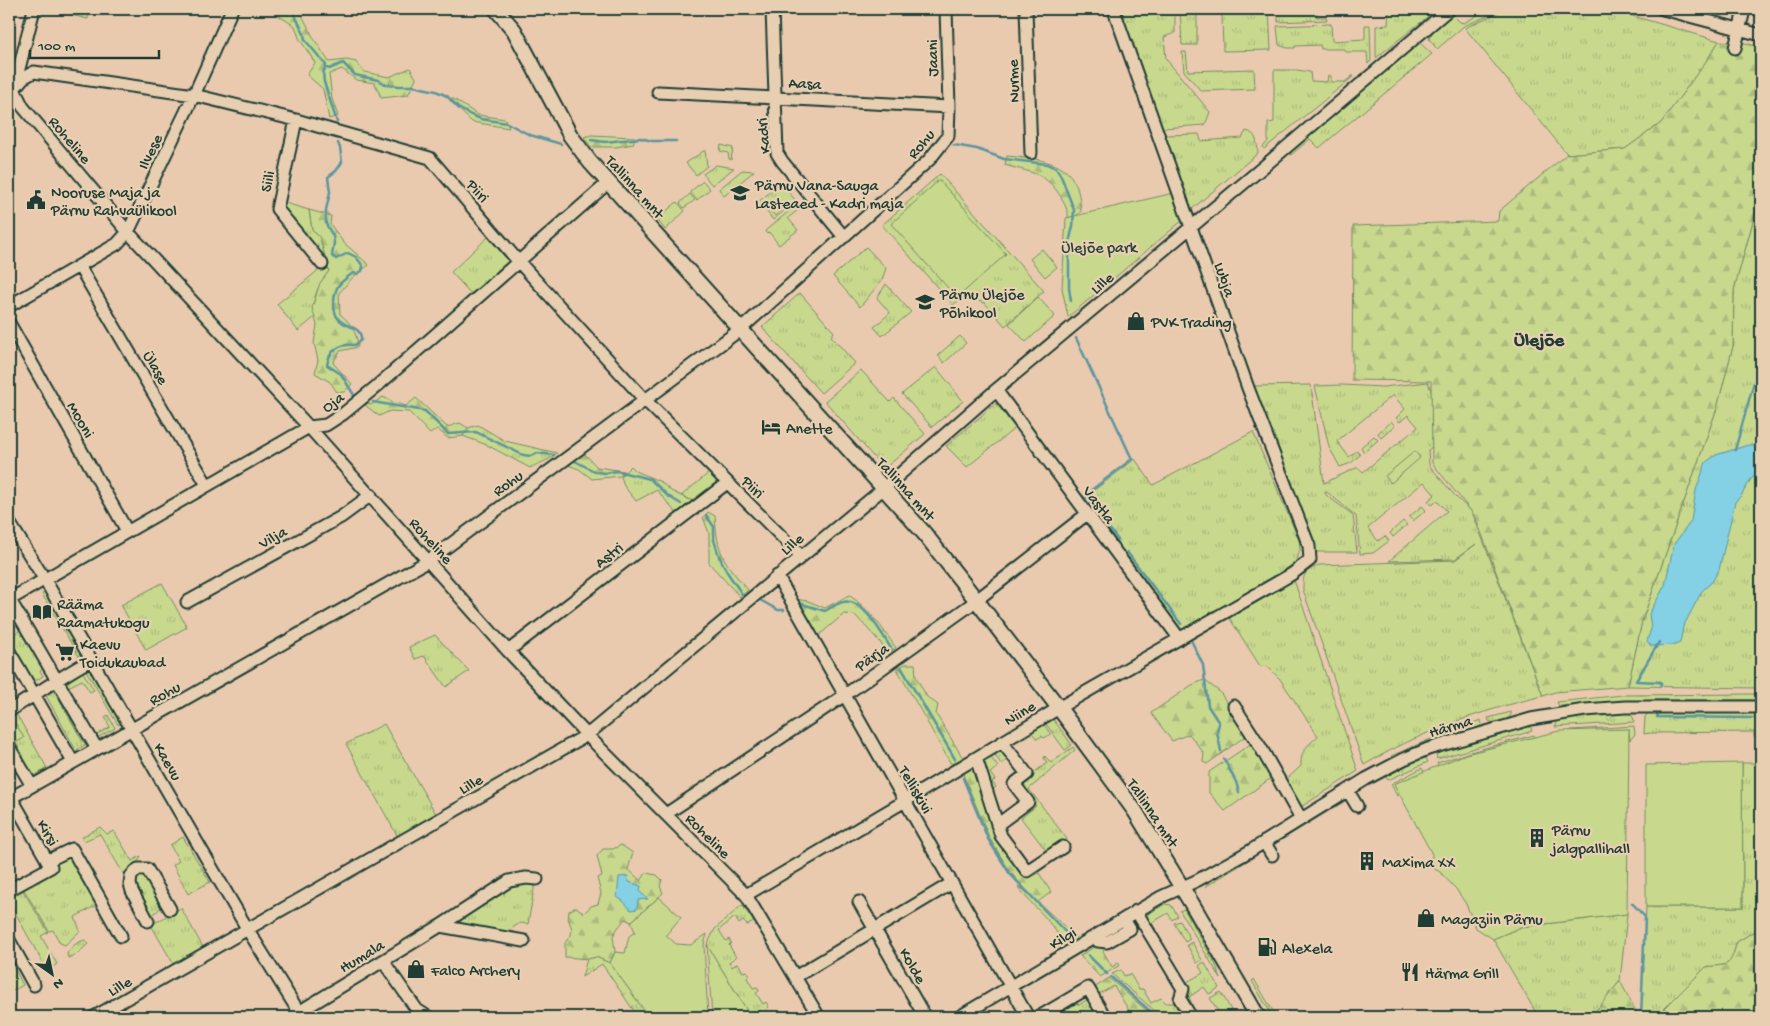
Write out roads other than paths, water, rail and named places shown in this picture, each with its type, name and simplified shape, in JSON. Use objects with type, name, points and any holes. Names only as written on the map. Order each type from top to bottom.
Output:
[{"type":"main road","name":"Tallinna mnt","points":[[496,9],[514,30],[570,135],[590,162],[924,533],[1059,708],[1134,811],[1258,1017]]},
{"type":"street","points":[[12,90],[34,9]]},
{"type":"street","name":"Ilvese","points":[[9,306],[117,244],[128,232],[194,95],[232,9]]},
{"type":"street","name":"Kadri","points":[[772,9],[777,153],[782,162],[844,237]]},
{"type":"street","name":"Jaani","points":[[946,9],[949,107]]},
{"type":"street","name":"Nurme","points":[[1026,9],[1030,153]]},
{"type":"street","name":"Lubja","points":[[1114,9],[1248,388],[1309,546],[1310,560]]},
{"type":"street","name":"Lille","points":[[94,1017],[587,735],[884,488],[996,390],[1191,228],[1449,9]]},
{"type":"street","points":[[1663,9],[1761,35]]},
{"type":"street","points":[[1735,48],[1744,10]]},
{"type":"street","name":"Piiri","points":[[12,90],[23,78],[34,72],[194,95],[296,120],[430,158],[518,261],[645,400],[801,556]]},
{"type":"street","name":"Roheline","points":[[12,90],[23,107],[128,232],[309,427],[508,651],[587,735],[746,895],[818,1017]]},
{"type":"street","name":"Aasa","points":[[658,92],[949,107]]},
{"type":"street","name":"Rohu","points":[[10,798],[428,561],[741,329],[929,160],[948,136],[949,107]]},
{"type":"street","name":"Siili","points":[[296,120],[277,209],[322,264]]},
{"type":"street","name":"Oja","points":[[9,600],[309,427],[326,425],[343,414],[408,360],[608,182]]},
{"type":"street","name":"Ülase","points":[[79,266],[207,485]]},
{"type":"street","name":"Mooni","points":[[9,323],[127,531]]},
{"type":"street","name":"Vastla","points":[[996,390],[1179,638]]},
{"type":"street","name":"Astri","points":[[508,651],[727,482]]},
{"type":"street","name":"Vilja","points":[[186,602],[341,517],[370,496]]},
{"type":"street","name":"Pärja","points":[[666,814],[845,695],[977,601],[1087,514]]},
{"type":"street","name":"Kaevu","points":[[9,522],[45,580],[248,930],[300,1015]]},
{"type":"street","name":"Niine","points":[[746,895],[1059,708],[1292,574],[1310,560]]},
{"type":"street","name":"Telliskivi","points":[[777,576],[1028,1017]]},
{"type":"street","points":[[9,600],[97,749]]},
{"type":"street","points":[[9,651],[74,762]]},
{"type":"street","points":[[9,712],[91,660]]},
{"type":"street","points":[[1234,706],[1261,748],[1301,819]]},
{"type":"street","name":"Härma","points":[[1182,888],[1404,759],[1428,749],[1488,730],[1549,715],[1625,706],[1761,706]]},
{"type":"street","points":[[997,825],[1028,802],[1014,784],[1027,774],[1002,742]]},
{"type":"street","points":[[9,747],[32,786]]},
{"type":"street","points":[[976,758],[1001,836],[1027,871],[1063,847]]},
{"type":"street","points":[[1348,791],[1357,806]]},
{"type":"street","name":"Kirsi","points":[[9,890],[50,867],[10,798]]},
{"type":"street","points":[[1264,842],[1272,855]]},
{"type":"street","points":[[47,861],[72,849],[121,936]]},
{"type":"street","points":[[148,921],[130,884],[131,876],[138,869],[147,869],[170,909]]},
{"type":"street","name":"Humala","points":[[300,1015],[509,881],[526,878],[537,879]]},
{"type":"street","points":[[795,977],[952,883]]},
{"type":"street","name":"Kilgi","points":[[959,1017],[1167,893],[1182,888]]},
{"type":"street","name":"Kolde","points":[[859,902],[925,1017]]},
{"type":"street","points":[[1136,911],[1182,989],[1180,999],[1191,1017]]},
{"type":"street","points":[[1098,941],[1107,942],[1130,929],[1128,924]]},
{"type":"street","points":[[440,926],[524,941]]},
{"type":"street","points":[[9,940],[34,985]]},
{"type":"street","points":[[383,961],[405,995],[418,1010],[428,1017]]},
{"type":"street","points":[[1039,1017],[1088,988],[1105,1017]]},
{"type":"water","points":[[1748,445],[1761,445],[1761,471],[1751,479],[1735,502],[1719,570],[1712,582],[1702,591],[1683,627],[1680,643],[1651,646],[1647,641],[1651,629],[1649,614],[1665,585],[1674,544],[1691,521],[1696,490],[1706,462],[1716,455]]},
{"type":"water","points":[[628,876],[629,882],[641,886],[640,892],[648,899],[638,900],[637,909],[631,910],[617,897],[619,877]]},
{"type":"waterway","points":[[290,9],[293,11],[305,40],[326,65],[323,73],[324,82],[337,122]]},
{"type":"waterway","points":[[325,67],[329,69],[343,63],[355,75],[378,80],[385,84],[413,86],[436,91],[447,96],[460,109],[471,115],[481,119],[507,123],[530,135],[561,144]]},
{"type":"waterway","points":[[591,140],[605,142],[641,138],[652,141],[676,141]]},
{"type":"waterway","points":[[338,143],[342,162],[336,171],[328,177],[330,192],[326,210],[326,224],[333,236],[334,243],[332,256],[336,259],[348,253],[356,257],[363,266],[362,271],[357,274],[353,273],[337,288],[334,302],[335,312],[342,322],[357,330],[361,340],[355,345],[345,345],[336,349],[330,355],[327,365],[341,374],[354,395]]},
{"type":"waterway","points":[[954,145],[977,149],[1004,159],[1047,164],[1056,168],[1074,210],[1069,243],[1069,288],[1071,301]]},
{"type":"waterway","points":[[1076,338],[1132,459],[1085,495],[1090,502]]},
{"type":"waterway","points":[[1735,450],[1761,357]]},
{"type":"waterway","points":[[373,402],[425,411],[448,434],[476,432],[523,455],[531,456],[537,453],[554,455]]},
{"type":"waterway","points":[[573,460],[596,472],[617,471],[650,479],[668,496],[681,504]]},
{"type":"waterway","points":[[706,515],[714,527],[714,540],[719,556],[742,594]]},
{"type":"waterway","points":[[1099,515],[1118,540]]},
{"type":"waterway","points":[[1127,552],[1181,624]]},
{"type":"waterway","points":[[760,600],[778,610],[784,610]]},
{"type":"waterway","points":[[799,603],[825,611],[843,602],[858,605],[872,619],[892,650]]},
{"type":"waterway","points":[[1190,638],[1203,665],[1208,706],[1219,723],[1217,732],[1221,751]]},
{"type":"waterway","points":[[1659,642],[1636,681],[1661,682],[1661,685]]},
{"type":"waterway","points":[[901,667],[955,759]]},
{"type":"waterway","points":[[1658,714],[1657,717],[1755,718]]},
{"type":"waterway","points":[[1224,759],[1239,792]]},
{"type":"waterway","points":[[963,778],[988,839],[1010,874],[1071,938]]},
{"type":"waterway","points":[[1632,903],[1645,917],[1641,1017]]},
{"type":"waterway","points":[[1088,955],[1107,974]]},
{"type":"waterway","points":[[1111,977],[1157,1017]]},
{"type":"place","name":"Pärnu Vana-Sauga Lasteaed - Kadri maja","points":[[740,193]]},
{"type":"place","name":"Nooruse Maja ja Pärnu Rahvaülikool","points":[[36,200]]},
{"type":"place","name":"Pärnu Ülejõe Põhikool","points":[[925,302]]},
{"type":"place","name":"PVK Trading","points":[[1136,321]]},
{"type":"place","name":"Anette","points":[[771,427]]},
{"type":"place","name":"Rääma Raamatukogu","points":[[42,612]]},
{"type":"place","name":"Kaevu Toidukaubad","points":[[65,652]]},
{"type":"place","name":"Pärnu jalgpallihall","points":[[1537,838]]},
{"type":"place","name":"Maxima XX","points":[[1367,861]]},
{"type":"place","name":"Magaziin Pärnu","points":[[1426,918]]},
{"type":"place","name":"Alexela","points":[[1267,947]]},
{"type":"place","name":"Falco Archery","points":[[416,969]]},
{"type":"place","name":"Härma Grill","points":[[1410,972]]},
{"type":"district","name":"Ülejõe","points":[[1539,338]]},
{"type":"park label","name":"Ülejõe park","points":[[1099,246]]}]
